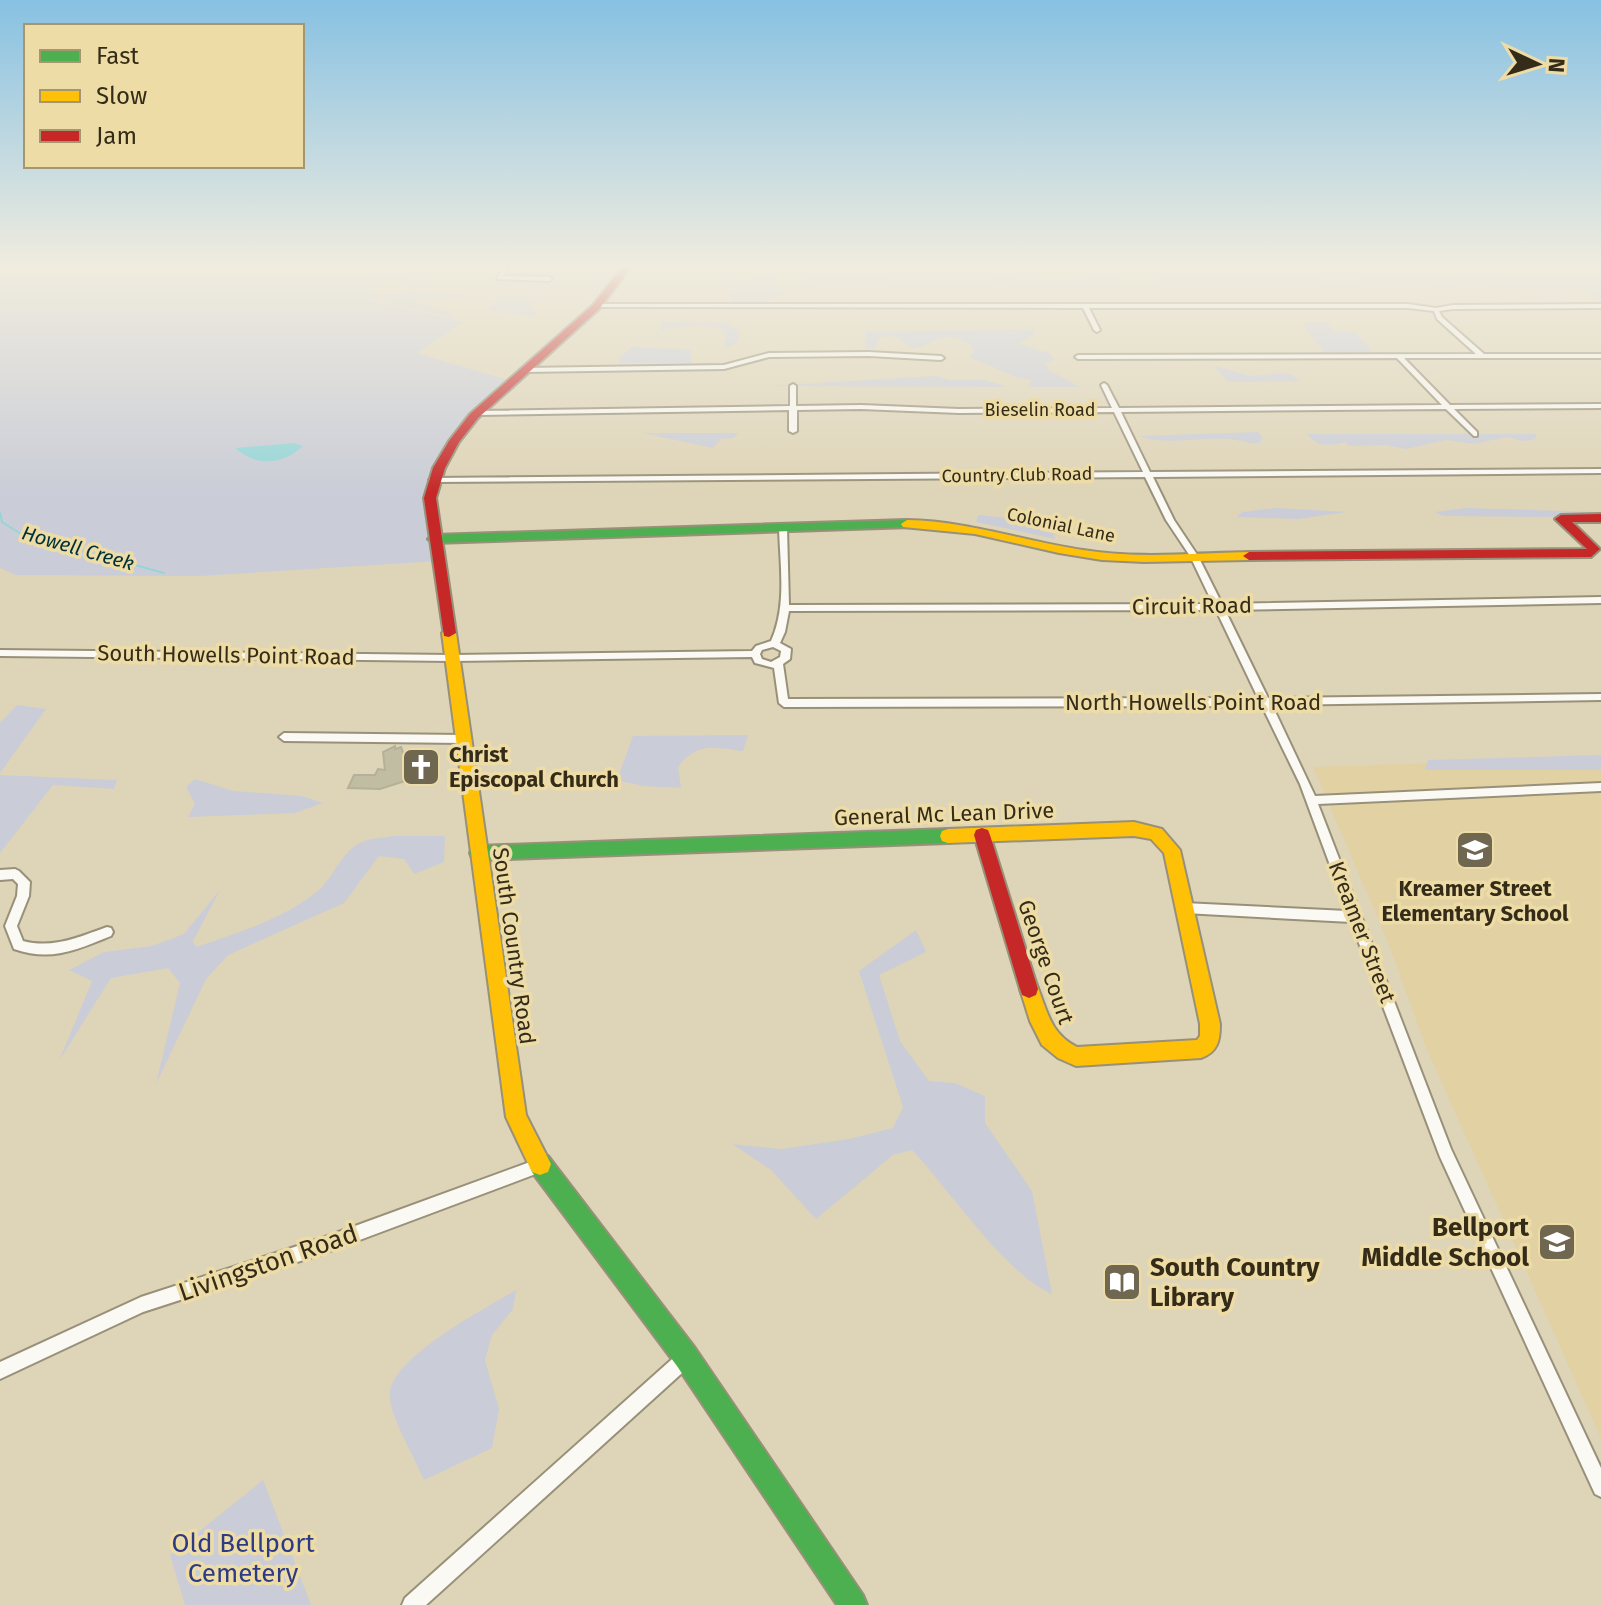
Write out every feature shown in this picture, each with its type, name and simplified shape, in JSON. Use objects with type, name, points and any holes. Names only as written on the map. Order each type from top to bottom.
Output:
[{"type":"street","name":"South Country Road","points":[[555,343],[452,440],[433,480],[430,498],[516,1117],[541,1165],[686,1357],[853,1605]]},
{"type":"street","points":[[1467,343],[1482,356]]},
{"type":"street","points":[[523,370],[724,367],[769,355],[869,354],[941,358]]},
{"type":"street","points":[[1078,357],[1601,356]]},
{"type":"street","points":[[1399,357],[1474,434]]},
{"type":"street","name":"Kreamer Street","points":[[1104,385],[1170,520],[1194,556],[1312,800],[1445,1152],[1601,1488]]},
{"type":"street","points":[[793,386],[793,431]]},
{"type":"street","name":"Bieselin Road","points":[[479,413],[793,408],[1116,410],[1601,406]]},
{"type":"street","name":"Country Club Road","points":[[433,480],[1601,471]]},
{"type":"street","name":"Colonial Lane","points":[[434,539],[954,526],[1098,556],[1591,553],[1594,549],[1561,519],[1601,518]]},
{"type":"street","points":[[775,644],[781,633],[784,608],[783,528]]},
{"type":"street","name":"Circuit Road","points":[[784,608],[1217,607],[1601,600]]},
{"type":"street","points":[[452,658],[755,654],[763,645],[775,644],[787,652],[785,659],[778,664],[762,663],[755,654]]},
{"type":"street","name":"South Howells Point Road","points":[[0,653],[452,658]]},
{"type":"street","name":"North Howells Point Road","points":[[778,664],[784,703],[1265,702],[1601,697]]},
{"type":"street","points":[[284,737],[464,739]]},
{"type":"street","points":[[1312,800],[1601,787]]},
{"type":"street","name":"General Mc Lean Drive","points":[[478,853],[1134,829],[1167,839],[1184,908]]},
{"type":"street","name":"George Court","points":[[982,835],[1040,1026],[1058,1050],[1076,1057],[1186,1052],[1201,1049],[1210,1040],[1210,1024],[1184,908]]},
{"type":"street","points":[[0,875],[15,874],[24,882],[23,896],[11,926],[18,945],[37,951],[68,948],[107,932]]},
{"type":"street","points":[[1184,908],[1356,917]]},
{"type":"street","name":"Livingston Road","points":[[0,1371],[141,1305],[325,1245],[541,1165]]},
{"type":"street","points":[[412,1605],[686,1357]]},
{"type":"shaded area","points":[[1601,757],[1601,1438],[1426,1047],[1386,937],[1313,767]]},
{"type":"green space","points":[[0,343],[432,343],[417,353],[511,381],[453,440],[433,480],[439,561],[200,576],[16,575],[0,568]]},
{"type":"green space","points":[[865,343],[878,343],[876,348],[865,349]]},
{"type":"green space","points":[[905,343],[929,343],[922,346],[913,349]]},
{"type":"green space","points":[[967,343],[1020,343],[1049,353],[1055,360],[1045,363],[1049,370],[1079,387],[1028,387],[1031,380],[1018,378],[969,357],[974,353]]},
{"type":"green space","points":[[1317,343],[1364,343],[1372,352],[1324,352]]},
{"type":"green space","points":[[631,347],[691,350],[691,363],[619,363]]},
{"type":"green space","points":[[1214,366],[1251,376],[1287,373],[1302,381],[1228,382]]},
{"type":"green space","points":[[936,376],[949,380],[984,380],[1007,387],[765,386]]},
{"type":"green space","points":[[1258,432],[1263,438],[1259,443],[1231,439],[1160,440],[1139,436]]},
{"type":"green space","points":[[642,433],[738,433],[734,438],[721,439],[713,448]]},
{"type":"green space","points":[[1307,434],[1536,434],[1536,439],[1522,441],[1507,437],[1474,444],[1447,440],[1406,449],[1385,445],[1349,446],[1345,442],[1324,445]]},
{"type":"green space","points":[[1277,508],[1347,512],[1298,519],[1237,517],[1242,512]]},
{"type":"green space","points":[[1465,508],[1601,513],[1547,517],[1443,516],[1435,512]]},
{"type":"green space","points":[[978,515],[1017,519],[1047,517],[1053,525],[1055,539],[976,522]]},
{"type":"green space","points":[[17,705],[46,709],[0,773],[0,723]]},
{"type":"green space","points":[[748,735],[743,751],[707,748],[685,759],[678,767],[681,788],[643,786],[617,780],[633,736]]},
{"type":"green space","points":[[1601,755],[1601,770],[1425,770],[1428,760]]},
{"type":"green space","points":[[0,775],[117,780],[114,789],[53,785],[0,853]]},
{"type":"green space","points":[[195,779],[233,791],[302,796],[323,803],[295,813],[188,817],[195,804],[186,787]]},
{"type":"green space","points":[[392,836],[445,836],[444,862],[414,874],[404,859],[379,856],[344,903],[228,955],[206,979],[156,1084],[180,983],[168,968],[111,978],[59,1061],[92,981],[69,970],[104,952],[152,946],[184,934],[220,890],[193,941],[196,947],[261,924],[320,889],[355,845]]},
{"type":"green space","points":[[916,930],[926,952],[879,975],[900,1041],[929,1081],[955,1083],[985,1096],[985,1123],[1032,1191],[1052,1294],[1034,1284],[997,1250],[912,1150],[893,1155],[816,1219],[771,1170],[732,1144],[781,1149],[849,1139],[893,1128],[903,1107],[859,971]]},
{"type":"green space","points":[[516,1290],[513,1309],[492,1335],[485,1360],[499,1409],[492,1448],[424,1480],[392,1409],[392,1385],[402,1369],[439,1337]]},
{"type":"green space","name":"Old Bellport Cemetery","points":[[263,1480],[311,1605],[185,1605],[170,1555]]},
{"type":"water","points":[[294,443],[303,446],[287,457],[269,461],[252,458],[235,448]]},
{"type":"building","name":"Christ Episcopal Church","points":[[395,746],[395,749],[401,747],[407,763],[429,757],[434,778],[416,784],[409,784],[408,780],[380,789],[348,788],[354,775],[375,775],[378,769],[385,770],[383,752]]},
{"type":"waterway","name":"Howell Creek","points":[[0,513],[2,522],[21,534],[164,573]]},
{"type":"traffic: fast","points":[[434,539],[907,524]]},
{"type":"traffic: fast","points":[[478,853],[948,836]]},
{"type":"traffic: fast","points":[[540,1164],[686,1357],[853,1605]]},
{"type":"traffic: slow","points":[[907,524],[954,526],[1102,557],[1249,556]]},
{"type":"traffic: slow","points":[[449,633],[516,1117],[540,1164]]},
{"type":"traffic: slow","points":[[948,836],[1134,829],[1156,834],[1172,850],[1210,1024],[1210,1040],[1201,1049],[1076,1057],[1049,1038],[1039,1021],[1029,989]]},
{"type":"traffic: jam","points":[[449,633],[430,498],[439,468],[454,441],[474,416],[556,343]]},
{"type":"traffic: jam","points":[[1249,556],[1591,553],[1594,549],[1561,519],[1601,518]]},
{"type":"traffic: jam","points":[[982,835],[1029,989]]},
{"type":"place","name":"Christ Episcopal Church","points":[[421,767]]},
{"type":"place","name":"Kreamer Street Elementary School","points":[[1475,850]]},
{"type":"place","name":"Bellport Middle School","points":[[1557,1242]]},
{"type":"place","name":"South Country Library","points":[[1122,1282]]}]
